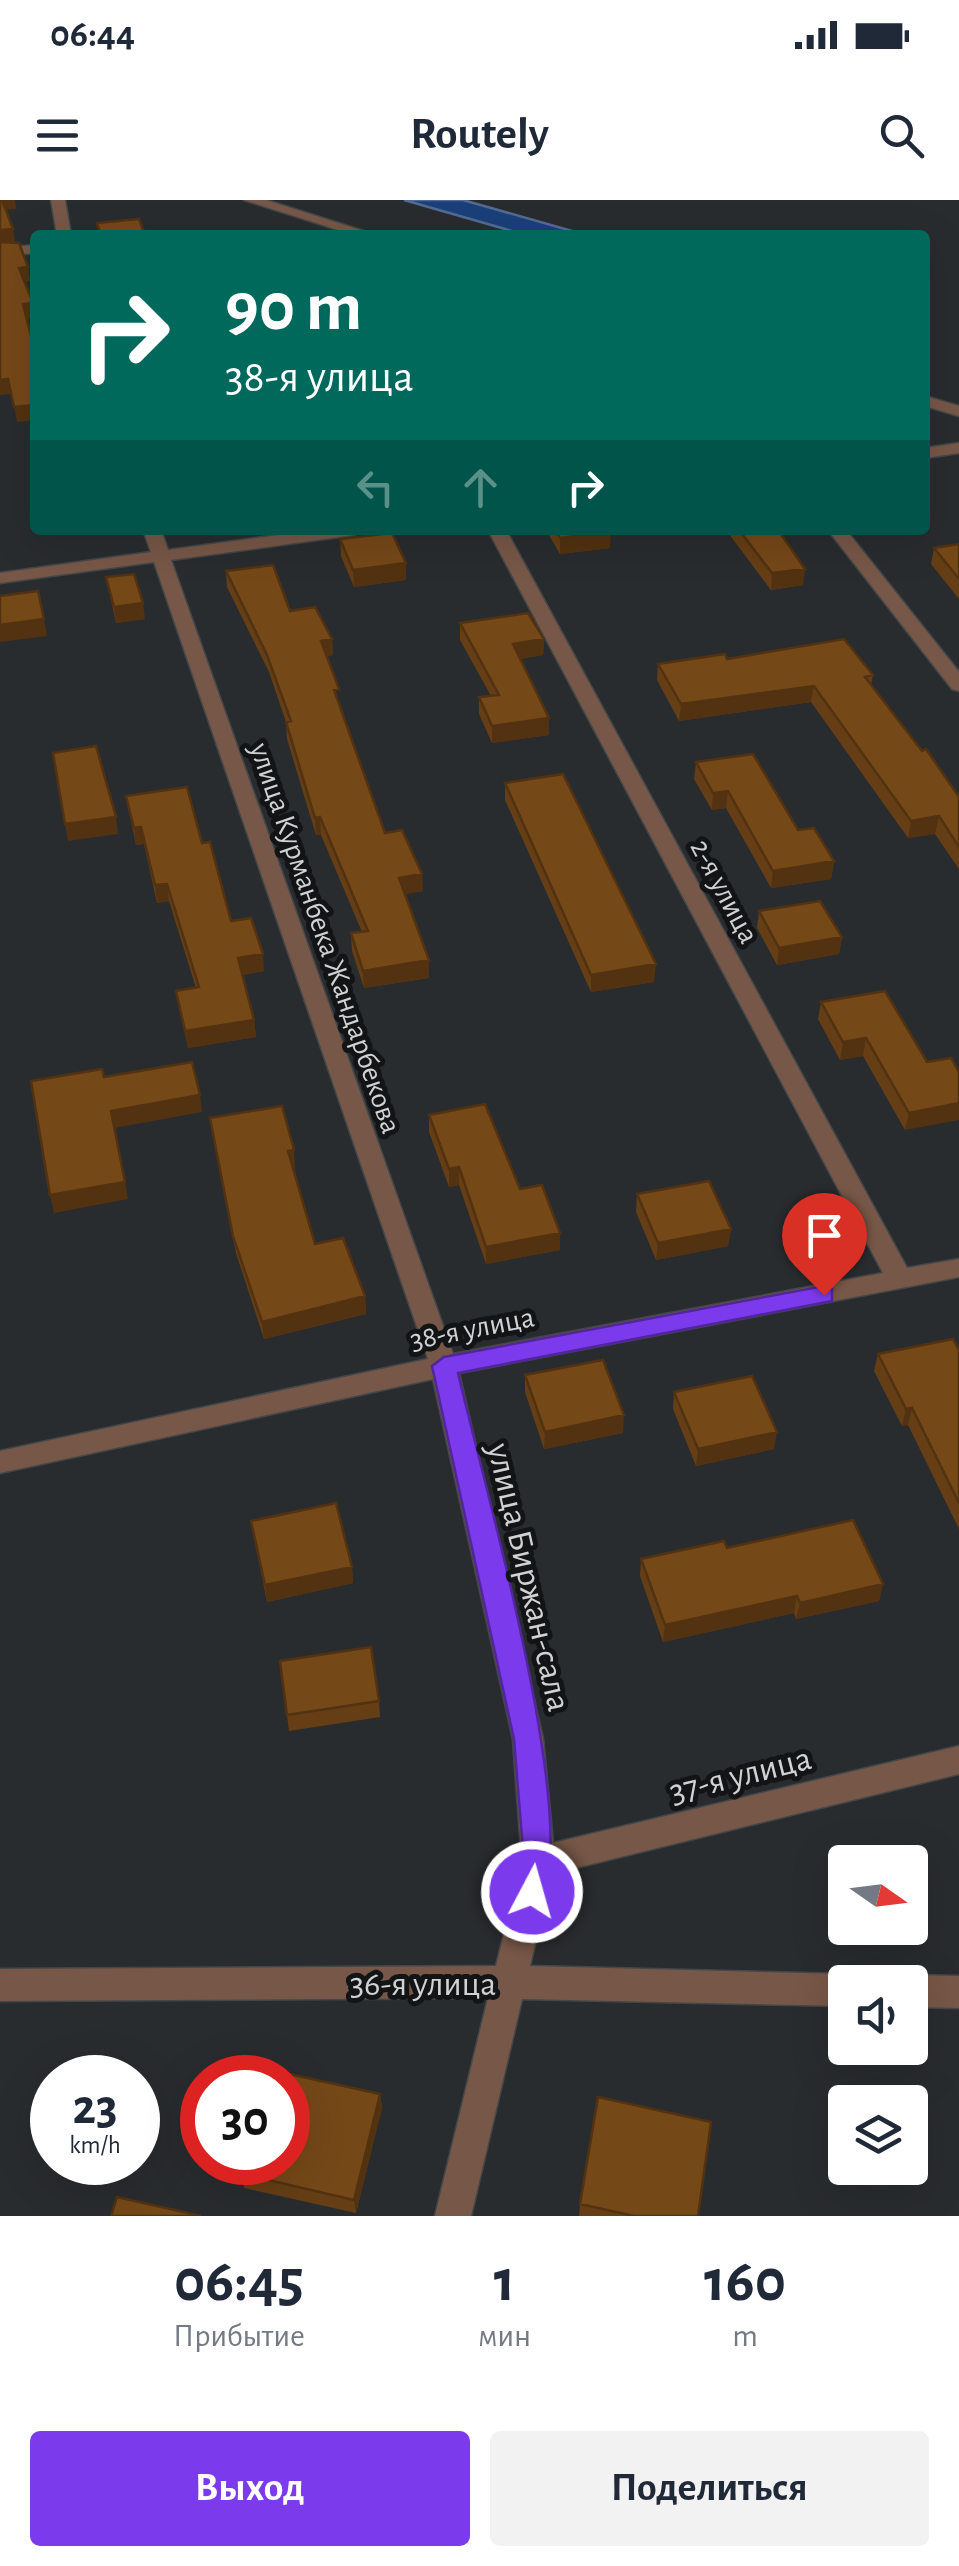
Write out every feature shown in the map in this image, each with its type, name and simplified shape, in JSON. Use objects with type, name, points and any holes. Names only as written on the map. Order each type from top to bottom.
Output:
[{"type":"street","points":[[58,200],[63,230]]},
{"type":"street","points":[[251,200],[336,229]]},
{"type":"street","points":[[0,252],[30,249]]},
{"type":"street","points":[[930,402],[959,411]]},
{"type":"street","points":[[930,452],[959,448]]},
{"type":"street","name":"улица Курманбека Жандарбекова","points":[[154,535],[444,1366]]},
{"type":"street","points":[[0,578],[317,535]]},
{"type":"street","name":"2-я улица","points":[[500,535],[900,1280]]},
{"type":"street","points":[[841,535],[959,685]]},
{"type":"street","name":"38-я улица","points":[[0,1462],[444,1366],[959,1268]]},
{"type":"street","name":"улица Биржан-сала","points":[[444,1366],[528,1739],[538,1862],[453,2216]]},
{"type":"street","name":"37-я улица","points":[[538,1862],[959,1760]]},
{"type":"street","name":"36-я улица","points":[[0,1985],[512,1982],[828,1990]]},
{"type":"street","points":[[928,1991],[959,1992]]},
{"type":"water","points":[[404,200],[463,200],[568,230],[509,230]]},
{"type":"building","points":[[2,200],[13,229],[0,230]]},
{"type":"building","points":[[139,219],[143,230],[99,230],[97,223]]},
{"type":"building","points":[[0,242],[19,243],[28,267],[19,268],[30,296],[30,303],[23,304],[30,332],[30,405],[14,407],[8,379],[0,380]]},
{"type":"building","points":[[393,535],[406,563],[353,570],[340,539]]},
{"type":"building","points":[[743,535],[781,535],[805,569],[772,573]]},
{"type":"building","points":[[959,544],[959,579],[934,548]]},
{"type":"building","points":[[273,565],[290,611],[315,607],[332,639],[321,641],[339,689],[334,690],[385,833],[402,830],[422,874],[399,878],[429,960],[363,971],[351,933],[368,931],[320,817],[315,818],[286,722],[291,721],[267,655],[226,571]]},
{"type":"building","points":[[134,574],[143,603],[114,607],[106,577]]},
{"type":"building","points":[[38,591],[44,619],[0,625],[0,596]]},
{"type":"building","points":[[528,613],[544,639],[513,644],[549,718],[492,726],[479,697],[499,695],[460,623]]},
{"type":"building","points":[[844,639],[873,675],[865,677],[922,751],[926,749],[959,797],[959,847],[939,816],[911,821],[814,686],[681,704],[658,664],[725,654],[727,659]]},
{"type":"building","points":[[96,746],[116,817],[65,824],[53,753]]},
{"type":"building","points":[[753,754],[798,830],[814,828],[834,861],[773,871],[728,791],[713,793],[696,762]]},
{"type":"building","points":[[563,774],[656,964],[591,975],[505,783]]},
{"type":"building","points":[[187,787],[202,843],[210,842],[231,921],[251,918],[263,954],[238,958],[254,1020],[185,1031],[176,991],[199,987],[167,884],[155,885],[141,827],[134,828],[126,796]]},
{"type":"building","points":[[820,901],[842,937],[779,948],[759,911]]},
{"type":"building","points":[[885,991],[927,1062],[951,1058],[959,1072],[959,1103],[909,1113],[866,1038],[843,1042],[821,1002]]},
{"type":"building","points":[[192,1062],[200,1095],[111,1111],[125,1182],[50,1195],[31,1081],[102,1069],[104,1077]]},
{"type":"building","points":[[485,1104],[520,1189],[542,1185],[560,1233],[486,1247],[459,1167],[449,1169],[429,1115]]},
{"type":"building","points":[[282,1106],[294,1150],[288,1151],[315,1244],[343,1238],[365,1296],[262,1322],[233,1236],[210,1118]]},
{"type":"building","points":[[709,1181],[731,1229],[658,1243],[637,1194]]},
{"type":"building","points":[[953,1339],[959,1350],[959,1503],[912,1408],[906,1409],[878,1354]]},
{"type":"building","points":[[603,1360],[624,1415],[545,1432],[525,1375]]},
{"type":"building","points":[[752,1376],[777,1432],[698,1449],[674,1392]]},
{"type":"building","points":[[336,1503],[352,1567],[265,1585],[251,1521]]},
{"type":"building","points":[[853,1520],[883,1584],[800,1603],[797,1596],[665,1625],[641,1559],[724,1541],[727,1548]]},
{"type":"building","points":[[371,1647],[379,1701],[287,1715],[280,1661]]},
{"type":"building","points":[[310,2079],[380,2094],[354,2200],[289,2185],[310,2185]]},
{"type":"building","points":[[598,2097],[711,2122],[698,2216],[634,2216],[580,2204]]},
{"type":"building","points":[[117,2197],[201,2216],[111,2216]]},
{"type":"route","points":[[532,1892],[538,1862],[528,1739],[444,1366],[824,1295]]}]
